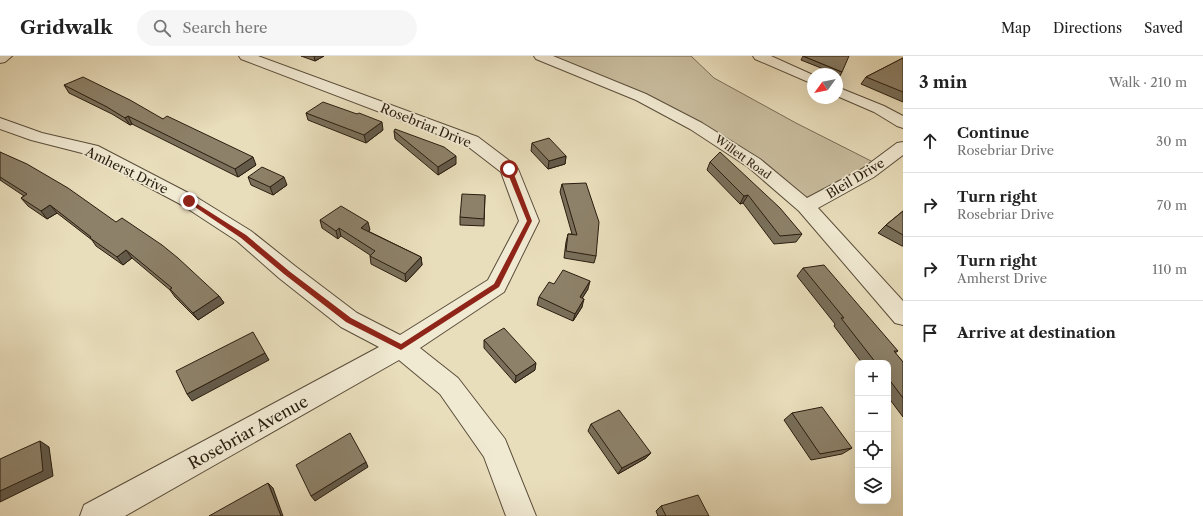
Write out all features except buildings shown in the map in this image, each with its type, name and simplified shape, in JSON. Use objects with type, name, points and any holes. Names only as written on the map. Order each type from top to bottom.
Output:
[{"type":"street","points":[[0,59],[5,56]]},
{"type":"street","name":"Rosebriar Drive","points":[[246,56],[472,141],[509,169],[530,221],[496,286],[401,347]]},
{"type":"street","name":"Willett Road","points":[[541,56],[641,97],[696,126],[754,163],[806,207],[903,316]]},
{"type":"street","points":[[760,56],[807,77]]},
{"type":"street","points":[[843,94],[879,109],[903,123]]},
{"type":"street","name":"Amherst Drive","points":[[0,123],[37,137],[92,150],[189,201],[244,236],[287,272],[349,320],[401,347],[449,386],[495,449],[521,516]]},
{"type":"street","name":"Bleil Drive","points":[[806,207],[868,173],[903,147]]},
{"type":"street","name":"Rosebriar Avenue","points":[[95,516],[401,347]]},
{"type":"shaded area","points":[[541,56],[691,56],[714,78],[796,123],[879,165],[806,207],[696,126]]},
{"type":"route","points":[[189,201],[244,236],[287,272],[349,320],[401,347],[496,286],[530,221],[509,169]]}]
